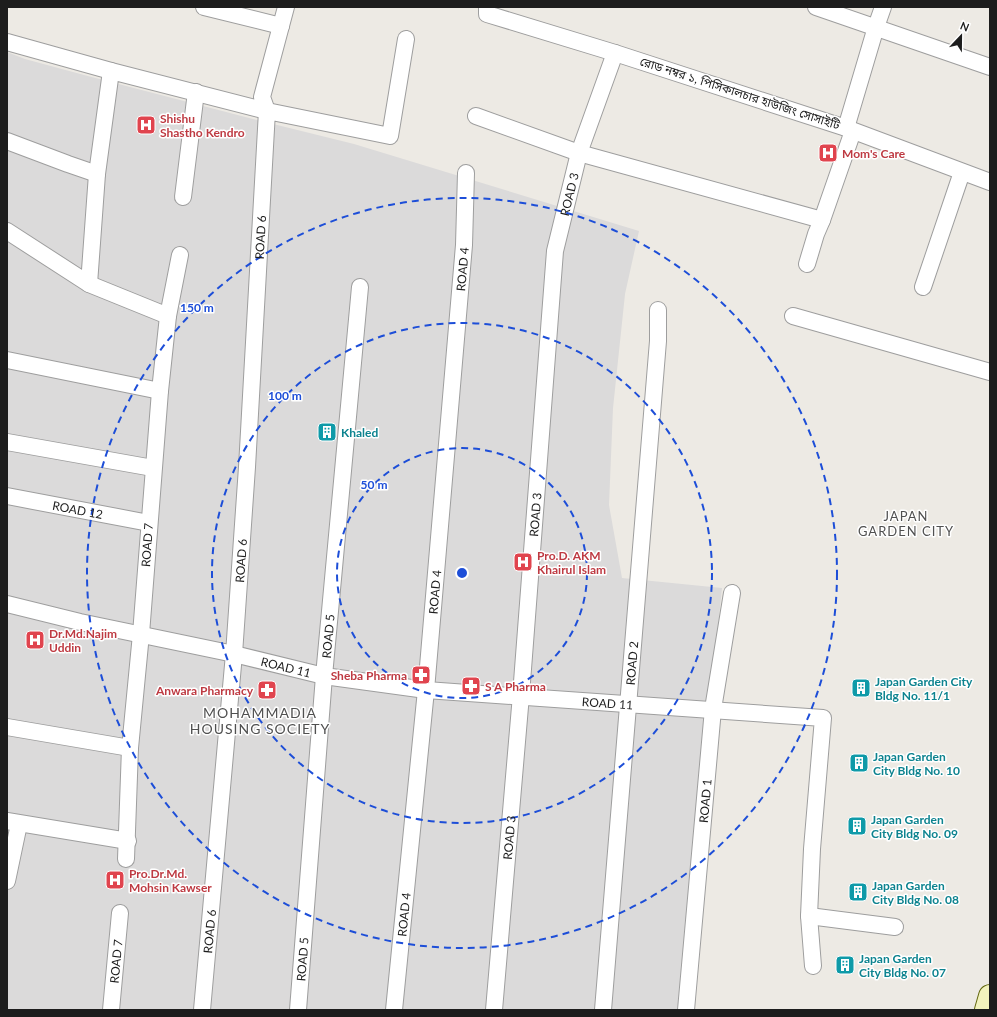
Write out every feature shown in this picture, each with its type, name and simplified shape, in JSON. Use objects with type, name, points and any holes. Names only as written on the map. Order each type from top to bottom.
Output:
[{"type":"main road","points":[[986,1010],[990,996]]},
{"type":"street","points":[[204,7],[281,26]]},
{"type":"street","name":"ROAD 6","points":[[202,1010],[234,654],[248,452],[267,111],[262,97],[286,7]]},
{"type":"street","points":[[816,7],[990,66]]},
{"type":"street","points":[[807,264],[850,129],[876,27],[883,7]]},
{"type":"street","name":"রোড নম্বর ১, পিসিকালচার হাউজিং সোসাইটি","points":[[487,11],[850,129],[990,182]]},
{"type":"street","points":[[7,42],[111,71],[267,111],[390,136],[406,39]]},
{"type":"street","name":"ROAD 3","points":[[494,1010],[521,696],[555,251],[579,153],[615,53]]},
{"type":"street","points":[[89,284],[97,174],[111,71]]},
{"type":"street","points":[[183,198],[196,92]]},
{"type":"street","points":[[476,116],[579,153],[822,220]]},
{"type":"street","points":[[7,141],[97,174]]},
{"type":"street","points":[[923,287],[962,172]]},
{"type":"street","name":"ROAD 4","points":[[394,1010],[426,690],[464,245],[466,173]]},
{"type":"street","points":[[7,231],[89,284],[168,316]]},
{"type":"street","name":"ROAD 7","points":[[126,859],[128,841],[130,748],[141,634],[153,468],[168,316],[180,255]]},
{"type":"street","name":"ROAD 5","points":[[298,1010],[324,676],[360,287]]},
{"type":"street","name":"ROAD 2","points":[[603,1010],[658,341],[658,310]]},
{"type":"street","points":[[793,316],[990,372]]},
{"type":"street","points":[[7,360],[160,391]]},
{"type":"street","points":[[7,442],[153,468]]},
{"type":"street","name":"ROAD 12","points":[[7,496],[149,524]]},
{"type":"street","name":"ROAD 1","points":[[686,1010],[713,709],[732,593]]},
{"type":"street","name":"ROAD 11","points":[[7,604],[80,622],[234,654],[324,676],[426,690],[713,709],[823,718],[812,849],[809,916]]},
{"type":"street","points":[[7,727],[130,748]]},
{"type":"street","points":[[7,881],[13,822],[128,841]]},
{"type":"street","name":"ROAD 7","points":[[111,1010],[120,913]]},
{"type":"street","points":[[813,966],[809,916],[895,926]]},
{"type":"shaded area","name":"MOHAMMADIA HOUSING SOCIETY","points":[[7,52],[25,59],[84,75],[354,144],[639,231],[625,294],[613,408],[609,505],[622,578],[722,588],[679,1010],[7,1010]]},
{"type":"place","name":"Shishu Shastho Kendro","points":[[146,125]]},
{"type":"place","name":"Mom's Care","points":[[828,153]]},
{"type":"place","name":"Khaled","points":[[327,432]]},
{"type":"place","name":"Pro.D. AKM Khairul Islam","points":[[523,562]]},
{"type":"place","name":"Dr.Md.Najim Uddin","points":[[35,640]]},
{"type":"place","name":"Sheba Pharma","points":[[421,675]]},
{"type":"place","name":"S A Pharma","points":[[471,686]]},
{"type":"place","name":"Japan Garden City Bldg No. 11/1","points":[[861,688]]},
{"type":"place","name":"Anwara Pharmacy","points":[[267,690]]},
{"type":"place","name":"Japan Garden City Bldg No. 10","points":[[859,763]]},
{"type":"place","name":"Japan Garden City Bldg No. 09","points":[[857,826]]},
{"type":"place","name":"Pro.Dr.Md. Mohsin Kawser","points":[[115,880]]},
{"type":"place","name":"Japan Garden City Bldg No. 08","points":[[858,892]]},
{"type":"place","name":"Japan Garden City Bldg No. 07","points":[[845,965]]},
{"type":"district","name":"JAPAN GARDEN CITY","points":[[906,524]]},
{"type":"district","name":"MOHAMMADIA HOUSING SOCIETY","points":[[260,720]]}]
